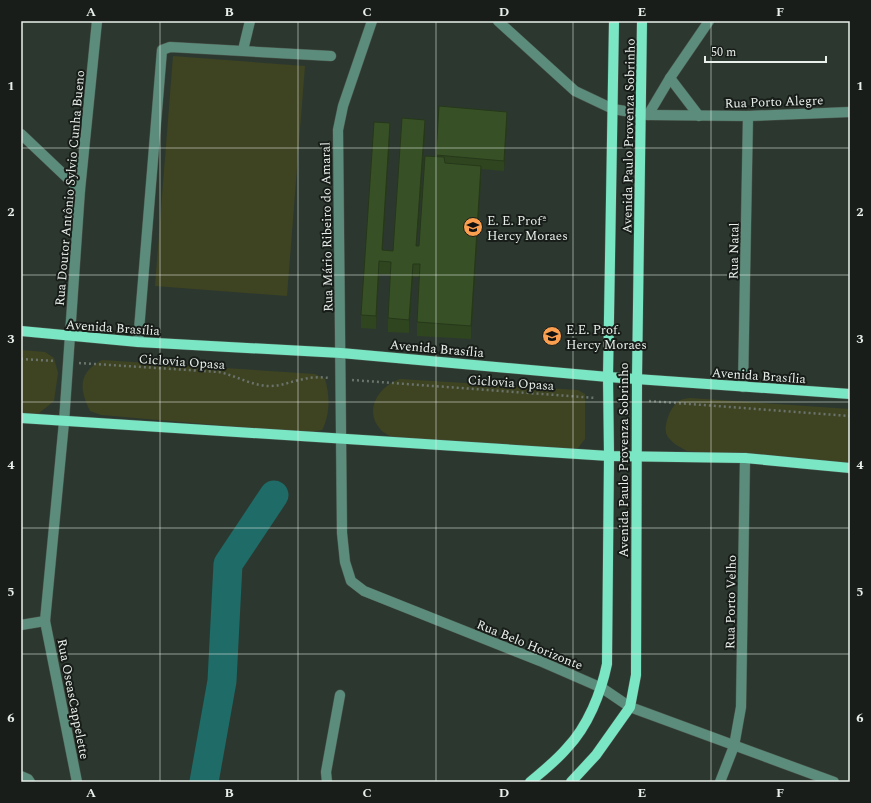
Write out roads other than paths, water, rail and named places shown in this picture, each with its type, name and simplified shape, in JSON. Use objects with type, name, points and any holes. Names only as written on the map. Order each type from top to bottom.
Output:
[{"type":"main road","name":"Avenida Paulo Provenza Sobrinho","points":[[530,782],[568,748],[581,729],[602,688],[607,664],[609,456],[608,377],[614,21]]},
{"type":"main road","name":"Avenida Paulo Provenza Sobrinho","points":[[630,706],[636,675],[637,378],[644,115],[642,21]]},
{"type":"main road","name":"Avenida Brasília","points":[[21,331],[69,337],[341,353],[608,377],[850,394]]},
{"type":"main road","points":[[21,418],[64,422],[340,438],[609,456],[745,458],[850,468]]},
{"type":"main road","points":[[571,782],[596,755],[630,706]]},
{"type":"street","name":"Rua Doutor Antônio Sylvio Cunha Bueno","points":[[45,621],[64,422],[80,190],[97,21]]},
{"type":"street","points":[[243,50],[250,21]]},
{"type":"street","name":"Rua Mário Ribeiro do Amaral","points":[[340,438],[341,353],[338,130],[343,106],[372,21]]},
{"type":"street","name":"Rua Porto Alegre","points":[[498,21],[575,91],[613,109],[644,115],[699,116],[748,116],[850,112]]},
{"type":"street","points":[[644,115],[709,21]]},
{"type":"street","points":[[138,342],[162,50],[170,47],[331,56]]},
{"type":"street","points":[[670,78],[699,116]]},
{"type":"street","name":"Rua Natal","points":[[743,387],[748,116]]},
{"type":"street","points":[[21,134],[80,190]]},
{"type":"street","name":"Rua Belo Horizonte","points":[[340,438],[342,533],[345,562],[351,581],[364,591],[540,661],[602,688],[630,706],[834,782]]},
{"type":"street","name":"Rua Porto Velho","points":[[720,782],[734,746],[741,707],[745,458]]},
{"type":"street","points":[[21,625],[45,621]]},
{"type":"street","name":"Rua OseasCappelette","points":[[45,621],[77,782]]},
{"type":"street","points":[[326,782],[326,772],[340,695]]},
{"type":"street","points":[[21,776],[28,778],[30,782]]},
{"type":"waterway","points":[[204,782],[222,681],[228,564],[274,495]]},
{"type":"place","name":"E. E. Profª Hercy Moraes","points":[[473,227]]},
{"type":"place","name":"E.E. Prof. Hercy Moraes","points":[[552,336]]}]
